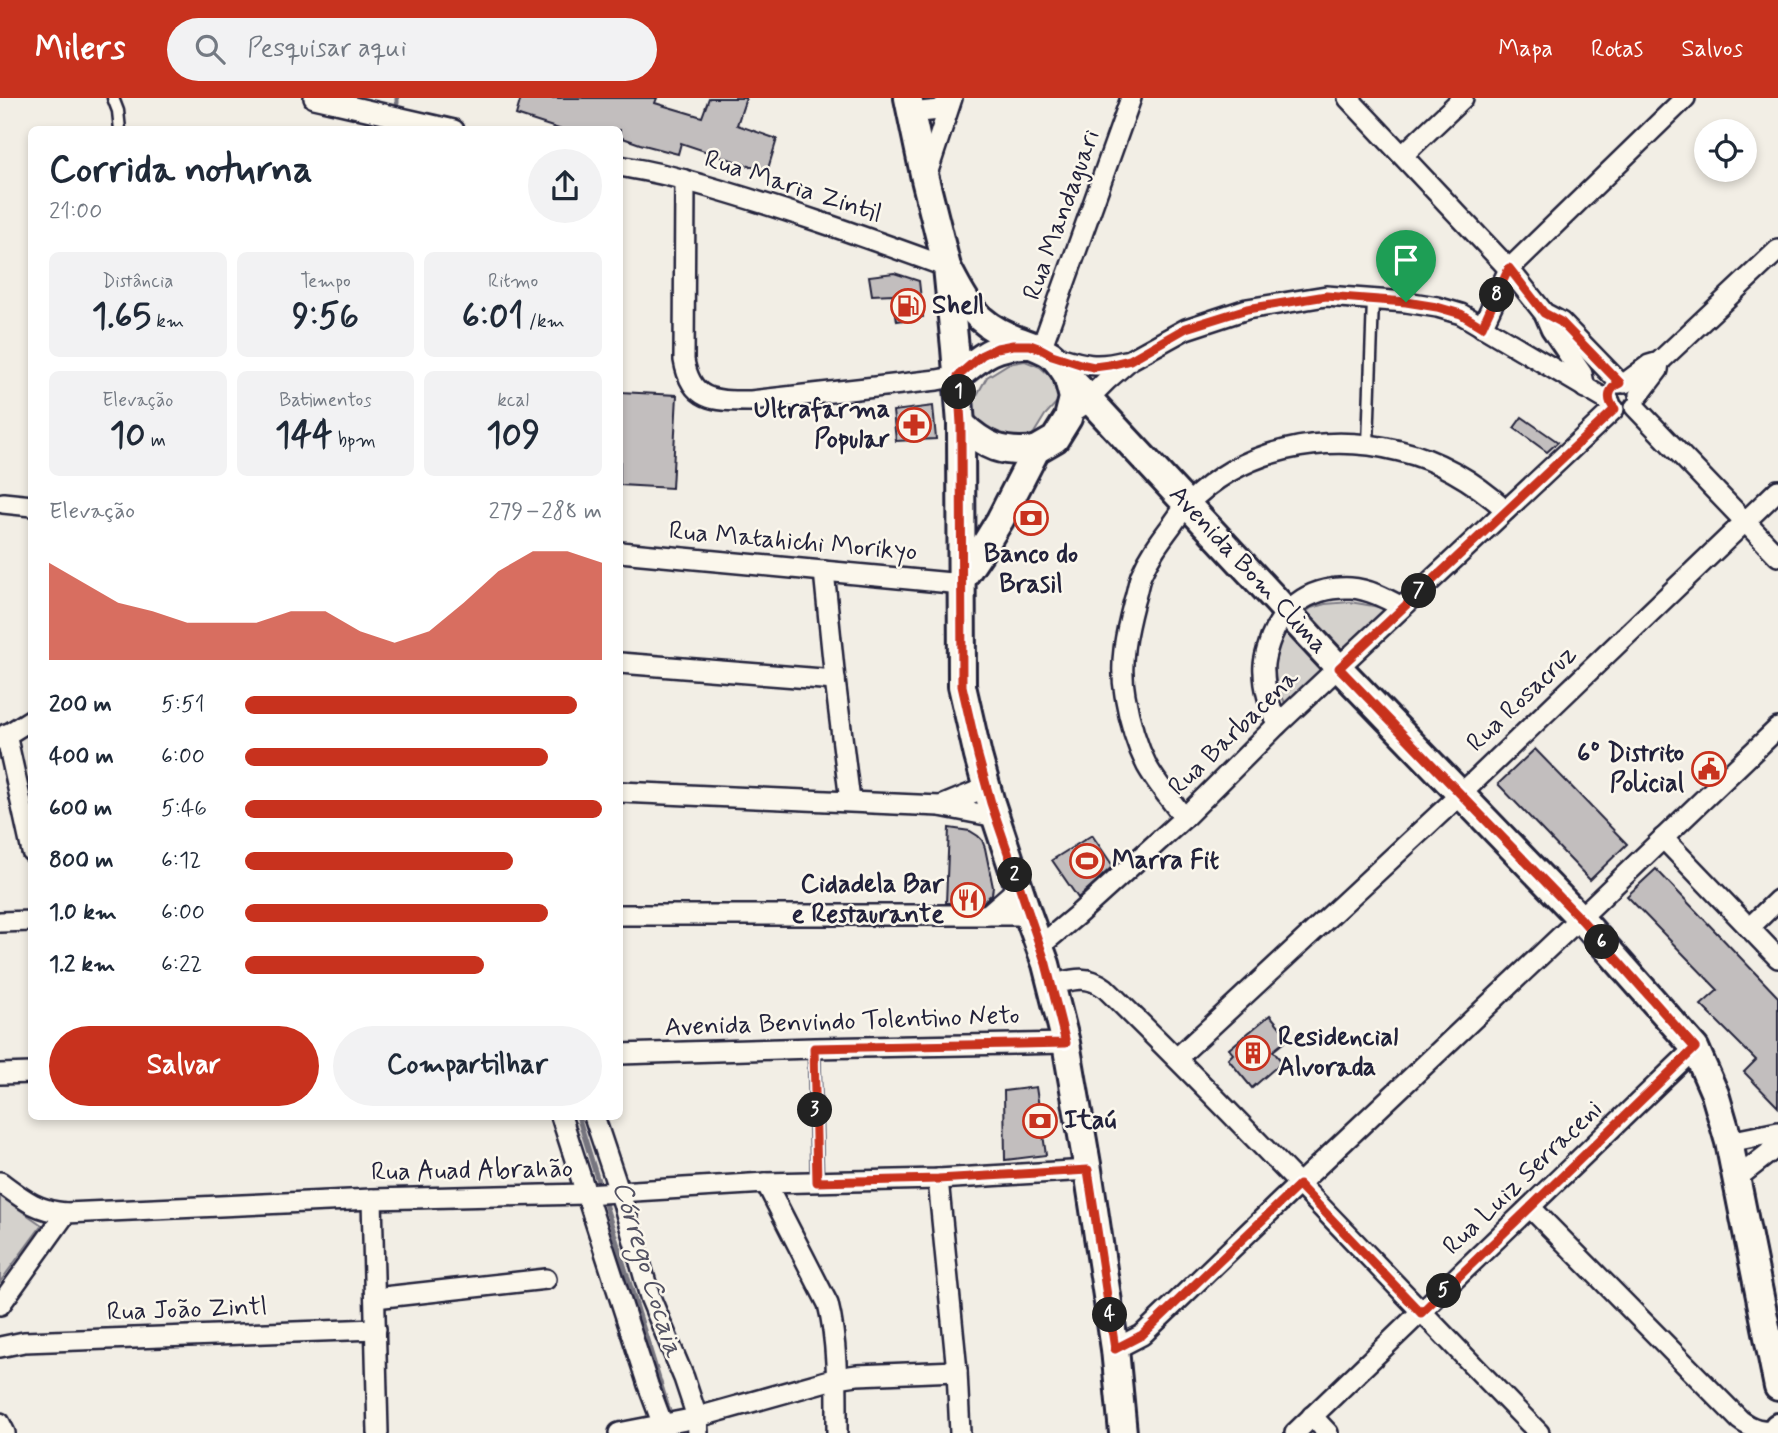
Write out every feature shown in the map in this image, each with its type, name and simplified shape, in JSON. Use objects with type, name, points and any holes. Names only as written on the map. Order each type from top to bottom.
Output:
[{"type":"main road","points":[[909,105],[947,267],[958,376],[961,424],[962,686],[986,788],[1040,947],[1066,1043],[1115,1349],[1123,1433]]},
{"type":"main road","name":"Avenida Bom Clima","points":[[947,267],[965,302],[977,317],[1048,356],[1339,668],[1580,918],[1695,1048],[1715,1094],[1729,1142],[1778,1387]]},
{"type":"main road","points":[[958,376],[982,355],[1013,345],[1048,356],[1073,398],[1069,418],[1055,439],[1036,450],[1011,451],[987,445],[961,424]]},
{"type":"main road","points":[[1069,418],[1086,415],[1109,419]]},
{"type":"main road","points":[[962,582],[1000,520],[1036,450]]},
{"type":"street","points":[[314,98],[363,103],[383,114],[436,126]]},
{"type":"street","name":"Rua Mandaguari","points":[[1048,356],[1131,98]]},
{"type":"street","points":[[1348,98],[1509,268],[1544,313],[1551,329],[1582,374],[1585,388]]},
{"type":"street","points":[[1403,155],[1462,98]]},
{"type":"street","points":[[1482,327],[1509,268],[1685,98]]},
{"type":"street","points":[[909,105],[939,110],[951,100]]},
{"type":"street","points":[[925,179],[951,100]]},
{"type":"street","name":"Rua Maria Zintil","points":[[623,167],[685,180],[872,239],[947,267]]},
{"type":"street","points":[[685,180],[684,360],[691,384],[700,393],[722,400],[751,401],[958,376]]},
{"type":"street","points":[[1069,418],[1130,360],[1186,328],[1247,309],[1326,296],[1406,302],[1461,314],[1620,412],[1625,412],[1630,392],[1658,370],[1659,362],[1778,250]]},
{"type":"street","points":[[1544,313],[1561,322],[1630,392],[1778,556]]},
{"type":"street","points":[[1048,356],[1094,367],[1130,360]]},
{"type":"street","name":"Rua Barbacena","points":[[1040,947],[1184,818],[1277,725],[1506,510],[1612,406]]},
{"type":"street","points":[[1184,818],[1148,767],[1136,738],[1125,693],[1123,649],[1141,576],[1155,547],[1188,505],[1234,469],[1270,452],[1304,445],[1338,443],[1368,444],[1402,451],[1435,463],[1487,493],[1506,510]]},
{"type":"street","name":"Rua Rosacruz","points":[[1177,1058],[1462,793],[1778,491]]},
{"type":"street","points":[[3,503],[28,506]]},
{"type":"street","name":"Rua Matahichi Morikyo","points":[[623,552],[962,582]]},
{"type":"street","points":[[824,571],[850,801]]},
{"type":"street","points":[[1277,725],[1267,695],[1264,671],[1270,637],[1287,611],[1312,594],[1353,588],[1376,594],[1402,607]]},
{"type":"street","points":[[623,663],[835,680]]},
{"type":"street","points":[[28,721],[3,736],[28,836]]},
{"type":"street","points":[[1115,1349],[1142,1335],[1778,728]]},
{"type":"street","points":[[940,806],[986,788]]},
{"type":"street","points":[[623,792],[940,806],[996,817]]},
{"type":"street","points":[[1663,838],[1778,958]]},
{"type":"street","points":[[986,915],[1010,895],[1018,884]]},
{"type":"street","points":[[1749,928],[1778,900]]},
{"type":"street","points":[[623,915],[1028,915]]},
{"type":"street","points":[[0,922],[28,921]]},
{"type":"street","points":[[1051,985],[1079,979],[1096,981],[1105,988],[1177,1058],[1539,1433]]},
{"type":"street","name":"Avenida Benvindo Tolentino Neto","points":[[623,1054],[1066,1043]]},
{"type":"street","name":"Rua Luiz Serraceni","points":[[1295,1433],[1695,1048]]},
{"type":"street","points":[[0,1074],[28,1073]]},
{"type":"street","points":[[563,1120],[602,1193],[650,1297],[684,1378],[696,1423]]},
{"type":"street","points":[[594,1120],[602,1193],[648,1385],[666,1427]]},
{"type":"street","points":[[1729,1142],[1778,1132]]},
{"type":"street","points":[[1737,1178],[1775,1152]]},
{"type":"street","name":"Rua Auad Abrahão","points":[[0,1182],[33,1206],[66,1213],[372,1199],[602,1193],[766,1183],[938,1179],[1088,1170]]},
{"type":"street","points":[[938,1179],[957,1371],[960,1433]]},
{"type":"street","points":[[766,1183],[828,1304],[837,1378],[837,1433]]},
{"type":"street","points":[[372,1199],[378,1433]]},
{"type":"street","points":[[1530,1207],[1740,1420],[1751,1428],[1762,1431],[1778,1429]]},
{"type":"street","points":[[0,1305],[66,1213]]},
{"type":"street","points":[[375,1298],[546,1279]]},
{"type":"street","name":"Rua João Zintl","points":[[0,1347],[24,1342],[376,1329]]},
{"type":"street","points":[[619,1433],[696,1423],[837,1378],[957,1371]]},
{"type":"street","points":[[1312,1416],[1328,1433]]},
{"type":"street","points":[[0,1423],[5,1433]]},
{"type":"lane","points":[[113,98],[120,126]]},
{"type":"lane","points":[[1368,444],[1373,300]]},
{"type":"lane","points":[[814,1048],[817,1182]]},
{"type":"shaded area","points":[[1025,361],[1040,367],[1058,383],[1058,401],[1034,433],[1020,445],[996,441],[974,420],[972,404],[987,377],[1008,364]]},
{"type":"shaded area","points":[[1350,602],[1391,609],[1286,705],[1276,684],[1274,663],[1275,648],[1286,629],[1311,608]]},
{"type":"shaded area","points":[[0,1196],[42,1225],[0,1282]]},
{"type":"building","points":[[521,98],[657,98],[655,103],[702,117],[709,98],[746,98],[737,125],[777,139],[767,172],[681,143],[678,154],[640,144],[623,138],[623,126],[550,126],[516,115]]},
{"type":"building","name":"Shell","points":[[894,273],[919,281],[923,317],[897,321],[893,294],[872,295],[869,276]]},
{"type":"building","points":[[623,392],[677,395],[672,488],[623,485]]},
{"type":"building","name":"Ultrafarma Popular","points":[[933,406],[936,439],[896,441],[893,411]]},
{"type":"building","points":[[1522,417],[1558,442],[1547,452],[1514,428]]},
{"type":"building","points":[[1535,749],[1627,844],[1590,880],[1498,784]]},
{"type":"building","points":[[949,828],[970,831],[982,840],[993,887],[992,894],[982,903],[946,903]]},
{"type":"building","points":[[1092,835],[1113,866],[1078,898],[1052,860]]},
{"type":"building","points":[[1656,869],[1778,997],[1778,1107],[1744,1072],[1756,1060],[1701,1005],[1718,990],[1627,896]]},
{"type":"building","name":"Residencial Alvorada","points":[[1270,1015],[1289,1038],[1273,1051],[1282,1062],[1252,1088],[1228,1059],[1233,1054],[1229,1049]]},
{"type":"building","points":[[1036,1087],[1046,1155],[1005,1160],[1004,1091]]},
{"type":"waterway","points":[[397,98],[397,103]]},
{"type":"waterway","name":"Córrego Cocaia","points":[[579,1120],[671,1418]]},
{"type":"place","name":"Shell","points":[[908,306]]},
{"type":"place","name":"Ultrafarma Popular","points":[[914,425]]},
{"type":"place","name":"Banco do Brasil","points":[[1031,518]]},
{"type":"place","name":"6º Distrito Policial","points":[[1709,769]]},
{"type":"place","name":"Marra Fit","points":[[1087,861]]},
{"type":"place","name":"Cidadela Bar e Restaurante","points":[[968,900]]},
{"type":"place","name":"Residencial Alvorada","points":[[1253,1053]]},
{"type":"place","name":"Itaú","points":[[1040,1121]]},
{"type":"route","points":[[1509,268],[1544,313],[1561,322],[1620,383],[1612,389],[1609,398],[1615,409],[1339,668],[1580,918],[1695,1048],[1421,1313],[1299,1185],[1142,1335],[1115,1349],[1088,1170],[938,1179],[817,1182],[814,1048],[1066,1043],[1046,964],[991,803],[962,686],[961,424],[958,376],[982,355],[1013,345],[1030,345],[1052,355],[1094,367],[1130,360],[1186,328],[1247,309],[1326,296],[1406,302],[1461,314],[1482,327],[1509,268]]}]
